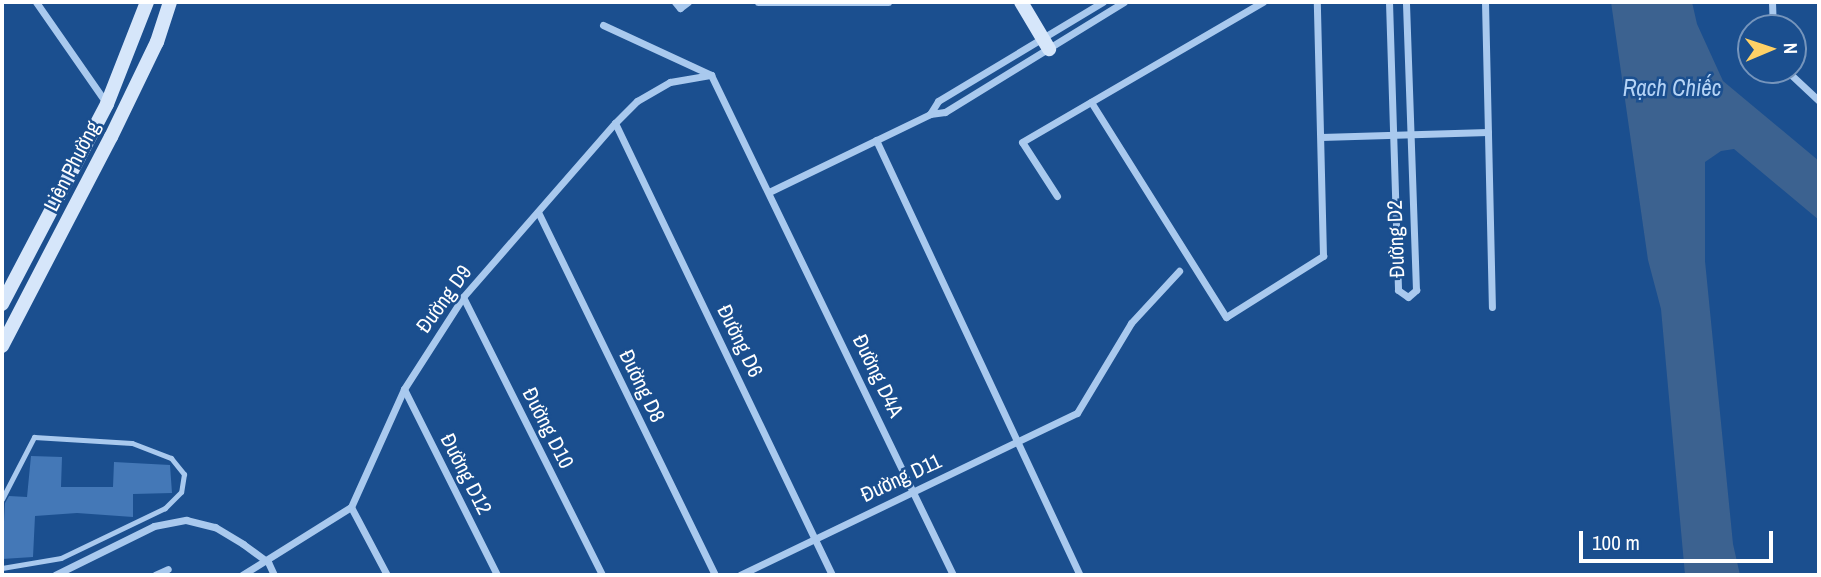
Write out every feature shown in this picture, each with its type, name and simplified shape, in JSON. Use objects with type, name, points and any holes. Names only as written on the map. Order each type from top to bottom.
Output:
[{"type":"street","points":[[36,2],[107,104]]},
{"type":"street","name":"Liên Phường","points":[[2,304],[107,104],[147,2]]},
{"type":"street","name":"Liên Phường","points":[[2,346],[111,138],[157,42],[170,2]]},
{"type":"street","points":[[675,2],[680,8],[688,2]]},
{"type":"street","points":[[758,2],[888,2]]},
{"type":"street","points":[[1021,2],[1046,44]]},
{"type":"street","points":[[769,192],[930,114],[945,112],[1103,2]]},
{"type":"street","points":[[930,114],[938,101],[1124,2]]},
{"type":"street","points":[[1057,196],[1022,142],[1263,2]]},
{"type":"street","points":[[1091,102],[1226,317],[1323,256],[1317,2]]},
{"type":"street","name":"Đường D2","points":[[1389,2],[1398,290],[1408,297],[1416,290],[1406,2]]},
{"type":"street","points":[[1485,2],[1492,307]]},
{"type":"street","points":[[603,25],[711,75]]},
{"type":"street","name":"Đường D9","points":[[351,507],[404,389],[463,297],[637,101],[670,82],[711,75]]},
{"type":"street","name":"Đường D4A","points":[[711,75],[953,575]]},
{"type":"street","points":[[1800,84],[1819,102]]},
{"type":"street","name":"Đường D6","points":[[615,123],[832,575]]},
{"type":"street","points":[[1321,137],[1488,132]]},
{"type":"street","points":[[876,140],[1080,575]]},
{"type":"street","name":"Đường D8","points":[[538,212],[715,575]]},
{"type":"street","name":"Đường D11","points":[[740,575],[1077,413],[1131,323],[1179,271]]},
{"type":"street","name":"Đường D10","points":[[463,297],[602,575]]},
{"type":"street","name":"Đường D12","points":[[404,389],[497,575]]},
{"type":"street","points":[[242,575],[268,562],[351,507],[387,575]]},
{"type":"street","points":[[55,575],[154,526],[186,520],[215,527],[268,562],[274,575]]},
{"type":"street","points":[[155,575],[168,569]]},
{"type":"lane","points":[[2,499],[34,437],[132,443],[172,458],[184,474],[181,492],[165,508],[61,558],[2,568]]},
{"type":"water","name":"Rạch Chiếc","points":[[1611,2],[1692,2],[1697,24],[1723,81],[1819,161],[1819,220],[1734,149],[1721,151],[1705,162],[1705,261],[1733,544],[1740,575],[1685,575],[1661,309],[1648,260]]},
{"type":"building","points":[[31,456],[62,457],[61,487],[113,487],[114,462],[170,465],[172,493],[133,494],[133,517],[77,513],[35,516],[33,557],[2,559],[5,503],[9,496],[27,497]]}]
